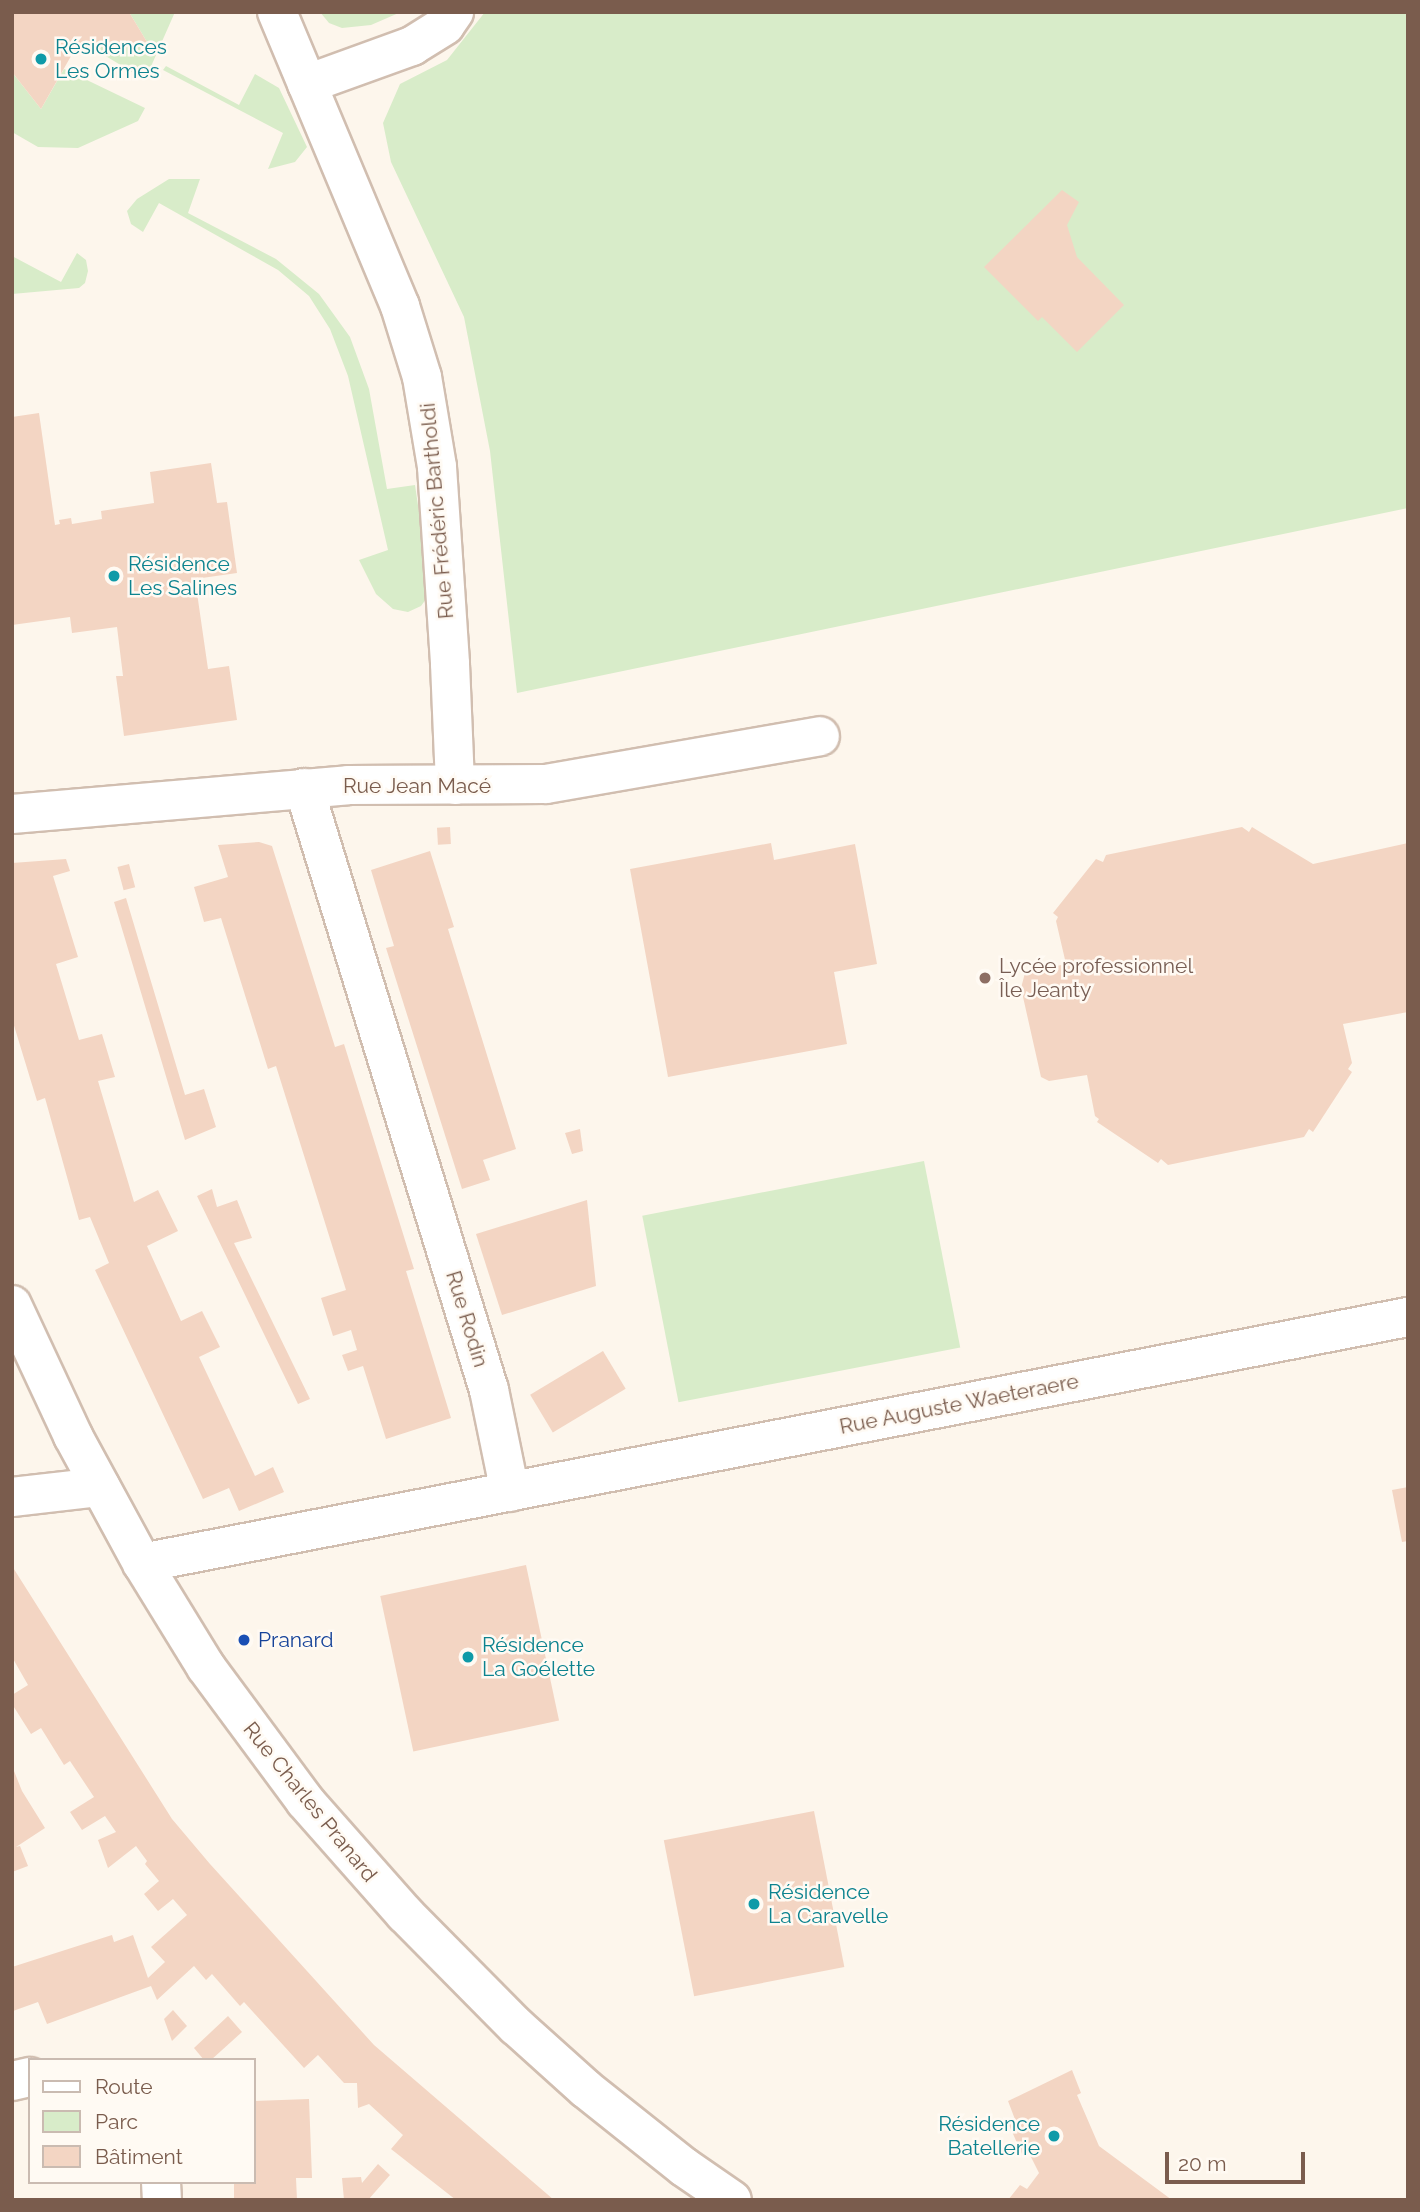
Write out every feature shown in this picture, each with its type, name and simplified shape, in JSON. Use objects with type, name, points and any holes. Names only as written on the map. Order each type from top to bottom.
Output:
[{"type":"street","name":"Rue Frédéric Bartholdi","points":[[277,12],[400,306],[429,411],[437,467],[449,638],[455,785]]},
{"type":"street","points":[[307,85],[412,46],[444,25],[454,12]]},
{"type":"street","name":"Rue Jean Macé","points":[[12,814],[368,784],[521,785],[574,781],[820,736]]},
{"type":"street","name":"Rue Rodin","points":[[304,788],[489,1390],[510,1492]]},
{"type":"street","name":"Rue Charles Pranard","points":[[12,1305],[48,1387],[142,1563],[250,1730],[305,1801],[405,1914],[498,2008],[586,2089],[684,2167],[732,2200]]},
{"type":"street","name":"Rue Auguste Waeteraere","points":[[510,1492],[1408,1317]]},
{"type":"street","points":[[12,1497],[100,1487]]},
{"type":"street","points":[[142,1563],[510,1492]]},
{"type":"green space","points":[[129,12],[175,12],[145,80],[91,47],[147,42]]},
{"type":"green space","points":[[320,12],[401,12],[371,25],[342,28],[329,23]]},
{"type":"green space","points":[[485,12],[1408,12],[1408,508],[517,693],[490,451],[464,317],[391,162],[383,123],[400,84],[447,60]]},
{"type":"green space","points":[[166,66],[239,105],[255,74],[279,88],[307,147],[295,162],[268,169],[283,133],[163,70]]},
{"type":"green space","points":[[64,69],[145,108],[138,121],[78,148],[38,147],[12,132],[12,72],[41,109]]},
{"type":"green space","points":[[169,179],[200,179],[188,213],[276,259],[319,294],[350,337],[369,389],[387,489],[415,485],[428,573],[429,595],[421,606],[408,612],[393,609],[376,594],[359,560],[388,550],[348,376],[330,329],[309,296],[278,270],[159,203],[143,232],[131,224],[127,211],[137,199]]},
{"type":"green space","points":[[77,253],[86,260],[88,271],[85,283],[79,288],[12,294],[12,256],[61,282]]},
{"type":"green space","points":[[924,1161],[960,1348],[679,1402],[642,1216]]},
{"type":"building","name":"Résidences Les Ormes","points":[[12,12],[129,12],[147,42],[75,49],[41,109],[12,72]]},
{"type":"building","points":[[1062,190],[1079,202],[1067,225],[1077,257],[1124,305],[1077,352],[1042,317],[1038,321],[984,267]]},
{"type":"building","name":"Résidence Les Salines","points":[[39,413],[55,525],[60,524],[59,520],[71,518],[72,524],[102,519],[101,511],[154,503],[150,472],[211,463],[217,503],[227,502],[237,573],[195,579],[208,669],[229,666],[237,720],[124,736],[116,676],[123,676],[117,627],[72,633],[70,617],[12,625],[12,417]]},
{"type":"building","points":[[450,827],[451,844],[438,845],[437,828]]},
{"type":"building","points":[[1242,827],[1249,832],[1252,827],[1313,864],[1408,843],[1408,1012],[1343,1024],[1352,1063],[1348,1069],[1352,1072],[1313,1132],[1309,1129],[1304,1137],[1168,1165],[1161,1159],[1158,1163],[1097,1122],[1099,1119],[1095,1116],[1087,1075],[1049,1081],[1041,1077],[1021,988],[1025,973],[1066,964],[1056,921],[1058,917],[1053,913],[1096,859],[1103,862],[1106,855]]},
{"type":"building","points":[[259,842],[272,846],[335,1047],[344,1044],[414,1269],[406,1271],[451,1418],[386,1439],[363,1366],[348,1371],[342,1355],[357,1350],[351,1330],[333,1336],[321,1298],[346,1290],[276,1066],[268,1069],[221,918],[204,922],[194,887],[228,877],[218,845]]},
{"type":"building","points":[[771,843],[774,860],[855,844],[877,964],[834,972],[847,1044],[668,1077],[630,869]]},
{"type":"building","points":[[430,851],[454,927],[448,929],[516,1149],[483,1160],[490,1180],[462,1189],[386,948],[394,946],[371,870]]},
{"type":"building","points":[[66,859],[70,871],[53,876],[78,957],[56,964],[79,1040],[102,1034],[115,1077],[98,1081],[134,1202],[158,1190],[178,1231],[147,1246],[181,1321],[202,1311],[220,1347],[199,1357],[255,1476],[273,1467],[284,1492],[239,1511],[229,1488],[203,1499],[95,1270],[109,1263],[90,1217],[79,1220],[45,1098],[37,1101],[12,1019],[12,863]]},
{"type":"building","points":[[129,864],[135,887],[124,890],[117,867]]},
{"type":"building","points":[[126,898],[185,1095],[204,1089],[216,1127],[185,1140],[114,902]]},
{"type":"building","points":[[580,1129],[583,1151],[572,1154],[565,1133]]},
{"type":"building","points":[[212,1189],[217,1207],[237,1200],[252,1238],[234,1243],[310,1399],[298,1404],[197,1196]]},
{"type":"building","points":[[587,1200],[596,1286],[502,1315],[476,1234]]},
{"type":"building","points":[[603,1351],[626,1389],[553,1432],[530,1395]]},
{"type":"building","points":[[1408,1487],[1408,1541],[1402,1542],[1392,1490]]},
{"type":"building","name":"Résidence La Goélette","points":[[526,1565],[559,1721],[413,1752],[380,1596]]},
{"type":"building","points":[[12,1566],[172,1819],[210,1864],[374,2045],[554,2200],[456,2200],[391,2149],[403,2135],[369,2104],[358,2108],[357,2083],[344,2083],[318,2055],[304,2068],[244,2002],[240,2006],[212,1974],[206,1980],[194,1966],[157,2000],[151,1986],[47,2024],[38,2002],[13,2011],[12,1967],[112,1935],[114,1942],[133,1935],[148,1978],[165,1962],[151,1947],[187,1915],[173,1899],[158,1911],[144,1894],[159,1881],[145,1864],[147,1861],[136,1846],[108,1868],[98,1840],[116,1832],[105,1816],[82,1830],[70,1812],[94,1797],[70,1761],[64,1765],[41,1728],[31,1734],[12,1704],[12,1695],[28,1685],[12,1657]]},
{"type":"building","points":[[12,1766],[22,1791],[45,1828],[16,1847],[20,1846],[28,1866],[12,1872]]},
{"type":"building","name":"Résidence La Caravelle","points":[[814,1811],[844,1967],[694,1996],[664,1840]]},
{"type":"building","points":[[173,2010],[187,2026],[172,2041],[164,2019]]},
{"type":"building","points":[[228,2016],[242,2032],[213,2058],[202,2058],[194,2048]]},
{"type":"building","name":"Résidence Batellerie","points":[[1072,2070],[1081,2093],[1077,2095],[1099,2146],[1172,2200],[1008,2200],[1020,2185],[1027,2189],[1039,2173],[1029,2153],[1023,2156],[1009,2125],[1016,2122],[1008,2101]]},
{"type":"building","points":[[309,2099],[312,2178],[296,2178],[297,2200],[234,2200],[234,2184],[256,2184],[256,2101]]},
{"type":"building","points":[[378,2164],[390,2175],[368,2200],[344,2200],[342,2178],[361,2177],[362,2183]]},
{"type":"place","name":"Résidences Les Ormes","points":[[41,59]]},
{"type":"place","name":"Résidence Les Salines","points":[[114,576]]},
{"type":"place","name":"Lycée professionnel Île Jeanty","points":[[985,978]]},
{"type":"place","name":"Pranard","points":[[244,1640]]},
{"type":"place","name":"Résidence La Goélette","points":[[468,1657]]},
{"type":"place","name":"Résidence La Caravelle","points":[[754,1904]]},
{"type":"place","name":"Résidence Batellerie","points":[[1054,2136]]}]
